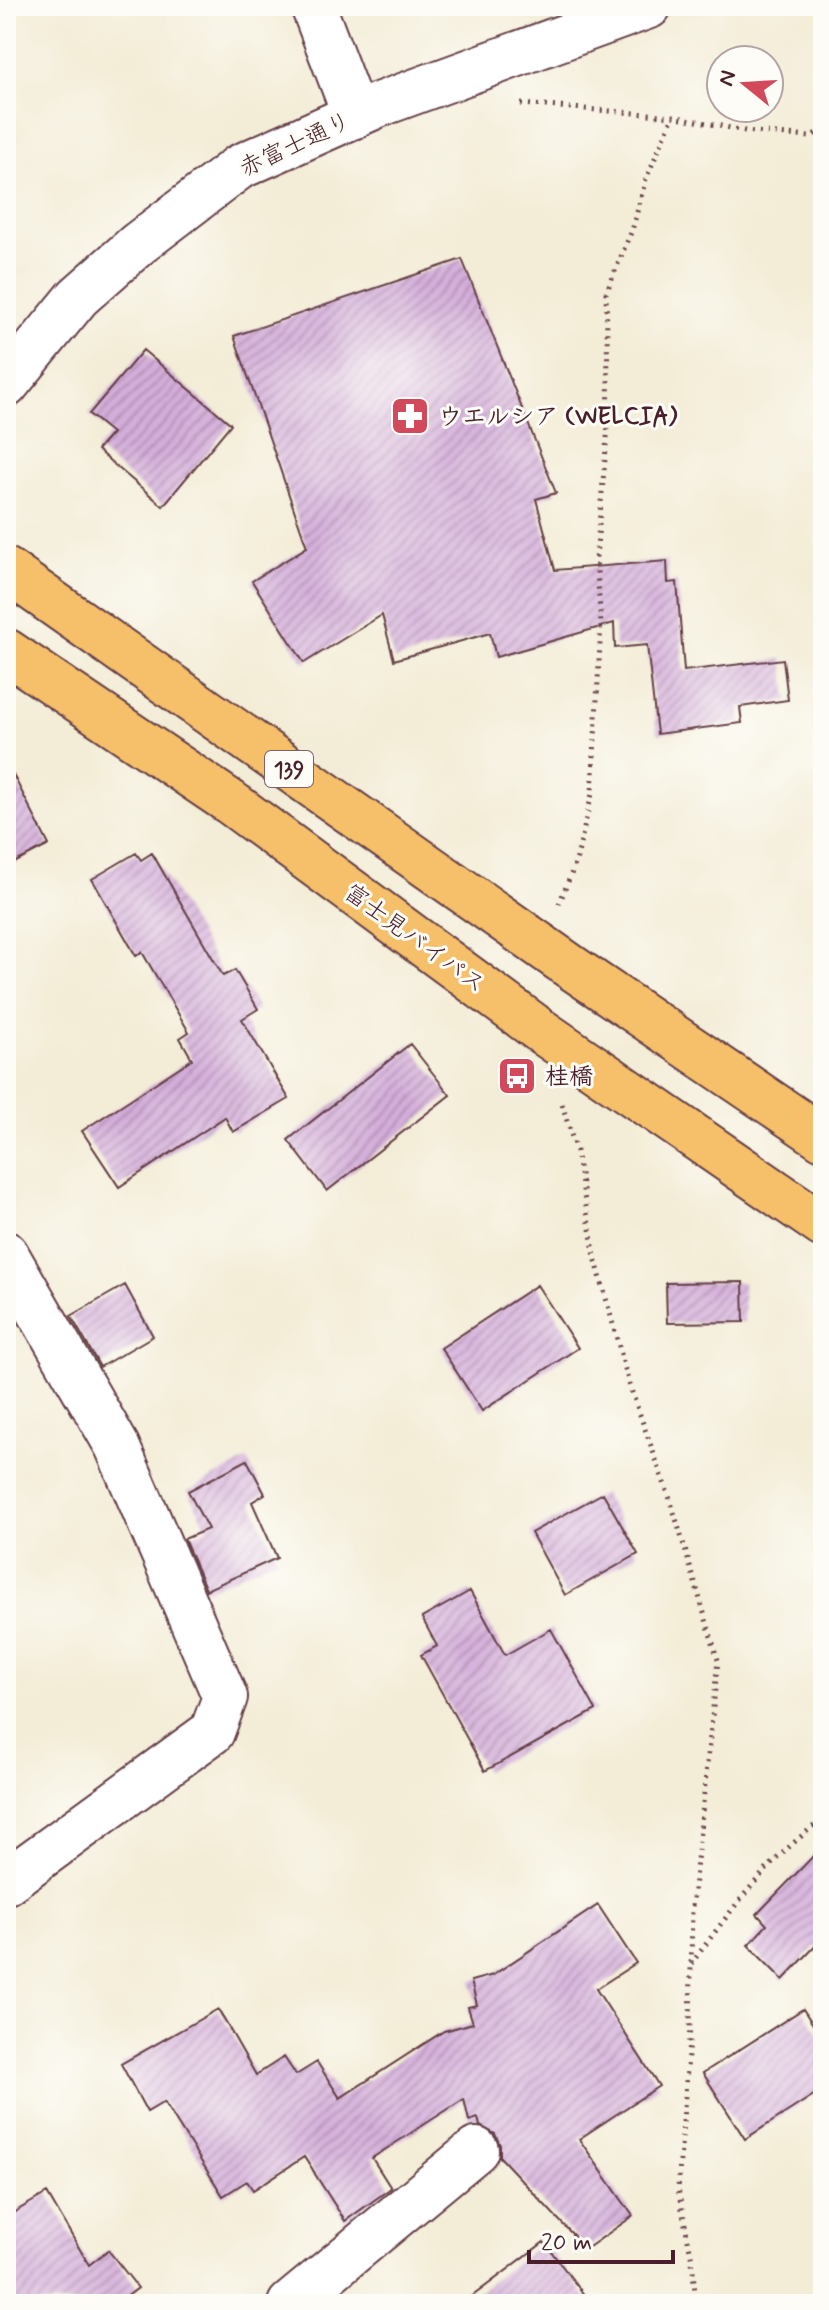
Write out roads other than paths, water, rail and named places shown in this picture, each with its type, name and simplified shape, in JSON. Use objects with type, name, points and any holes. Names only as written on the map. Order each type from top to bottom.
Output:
[{"type":"highway","name":"139","points":[[6,570],[571,967],[823,1138]]},
{"type":"highway","name":"富士見バイパス","points":[[6,651],[230,802],[541,1031],[823,1225]]},
{"type":"street","points":[[313,6],[355,116]]},
{"type":"street","name":"赤富士通り","points":[[6,385],[78,297],[138,244],[239,167],[355,116],[649,6]]},
{"type":"street","points":[[6,1254],[117,1446],[225,1697],[212,1732],[6,1882]]},
{"type":"street","points":[[290,2304],[476,2150]]},
{"type":"place","name":"ウエルシア (WELCIA)","points":[[410,416]]},
{"type":"place","name":"桂橋","points":[[517,1076]]}]
